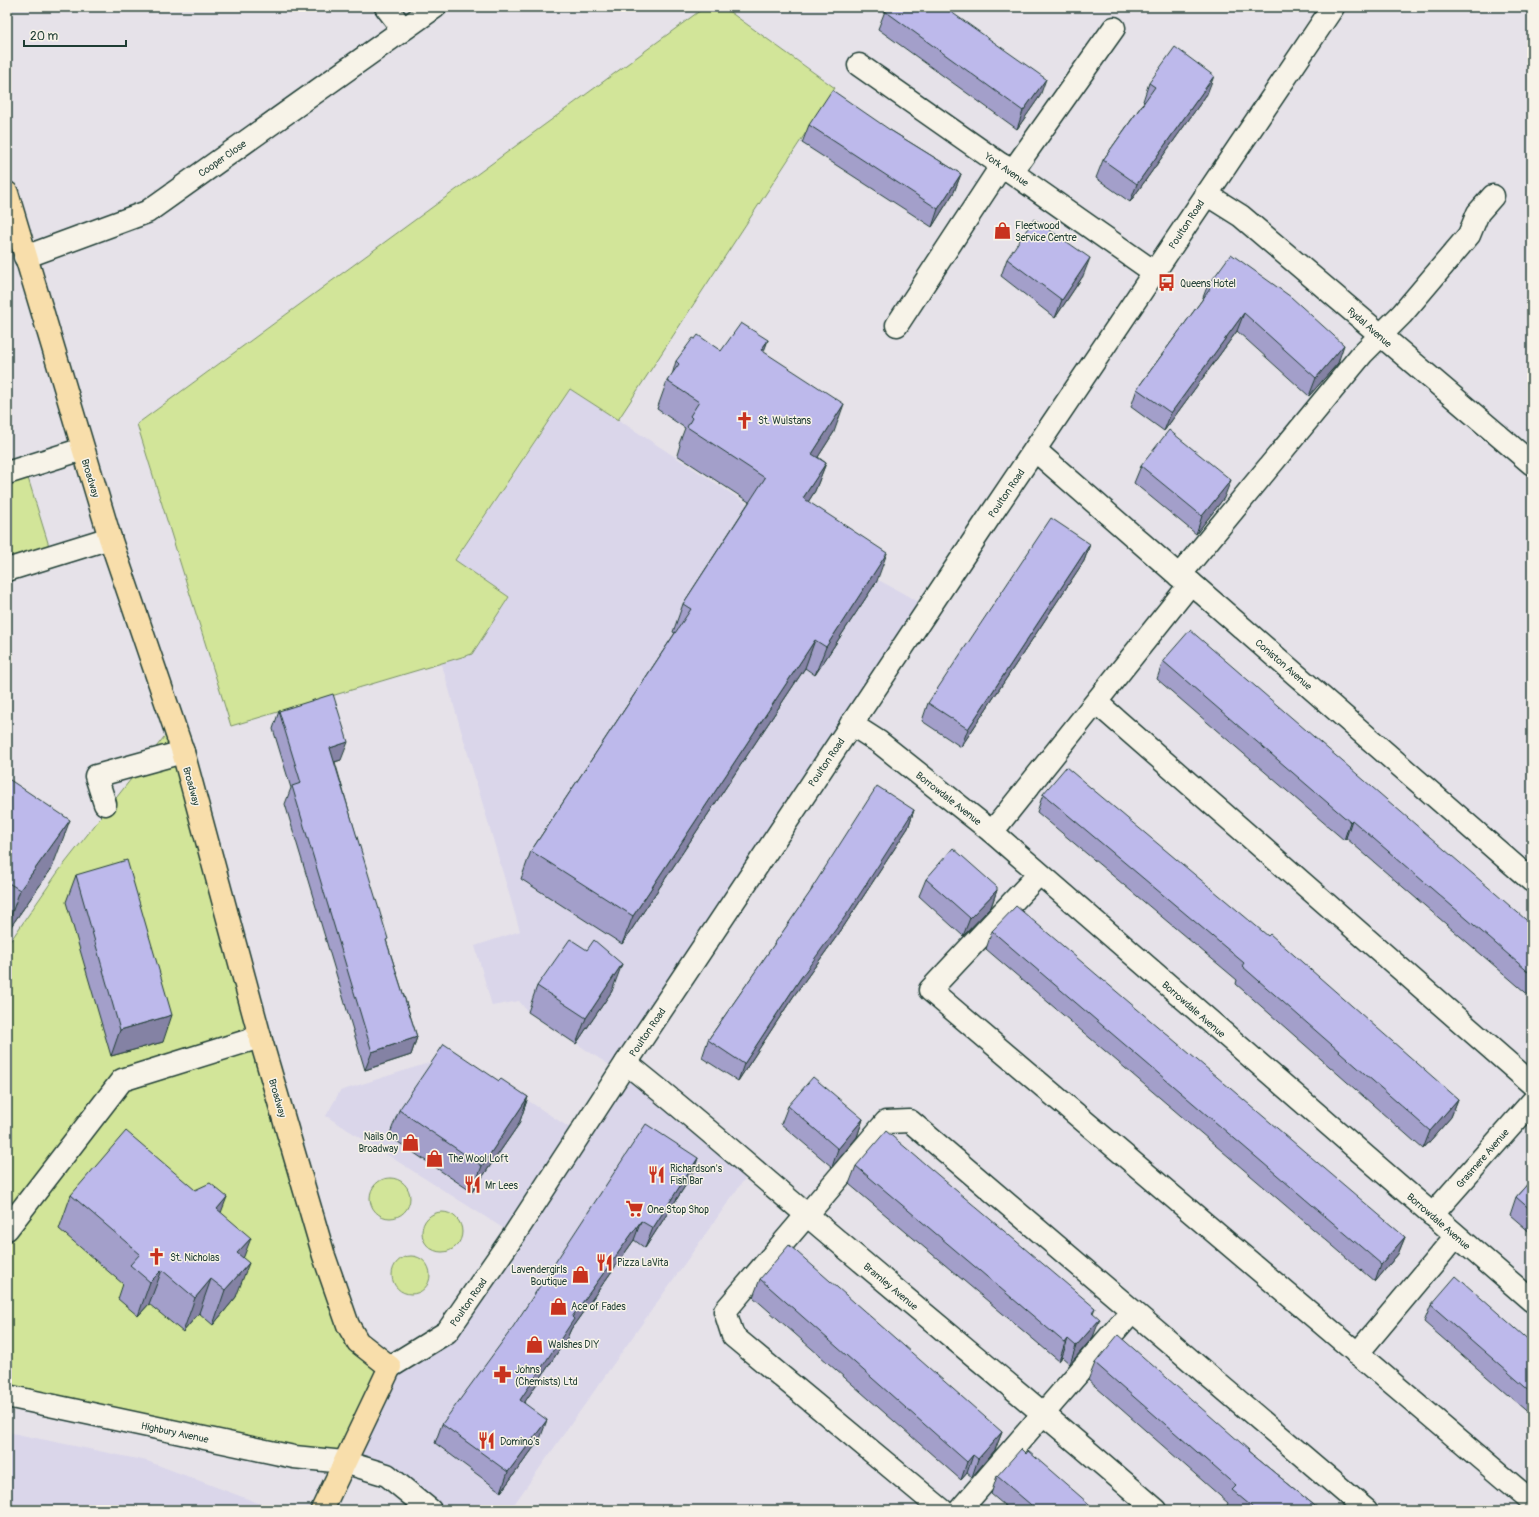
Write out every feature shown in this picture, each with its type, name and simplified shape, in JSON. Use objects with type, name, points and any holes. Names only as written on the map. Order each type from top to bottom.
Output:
[{"type":"main road","name":"Broadway","points":[[7,193],[110,538],[183,752],[260,1037],[324,1256],[348,1325],[358,1342],[390,1367]]},
{"type":"main road","points":[[322,1510],[390,1367]]},
{"type":"street","points":[[386,7],[403,29]]},
{"type":"street","name":"Cooper Close","points":[[25,257],[146,212],[435,7]]},
{"type":"street","name":"Poulton Road","points":[[390,1367],[446,1332],[514,1235],[851,724],[1333,7]]},
{"type":"street","points":[[897,325],[1007,169],[1114,28]]},
{"type":"street","name":"York Avenue","points":[[859,65],[1154,272]]},
{"type":"street","name":"Rydal Avenue","points":[[1206,194],[1241,216],[1532,464]]},
{"type":"street","points":[[992,832],[1097,703],[1185,580],[1362,354],[1402,314],[1469,234],[1478,213],[1493,196]]},
{"type":"street","points":[[7,473],[83,449]]},
{"type":"street","name":"Coniston Avenue","points":[[1035,450],[1532,881]]},
{"type":"street","points":[[7,570],[110,538]]},
{"type":"street","points":[[1097,703],[1532,1084]]},
{"type":"street","name":"Borrowdale Avenue","points":[[851,724],[879,742],[992,832],[1532,1301]]},
{"type":"street","points":[[105,804],[96,776],[183,752]]},
{"type":"street","points":[[1039,874],[930,990],[1532,1502]]},
{"type":"street","points":[[7,1229],[122,1080],[260,1037]]},
{"type":"street","name":"Bramley Avenue","points":[[626,1063],[753,1167],[806,1214],[1156,1510]]},
{"type":"street","name":"Grasmere Avenue","points":[[1432,1215],[1532,1102]]},
{"type":"street","points":[[942,1510],[733,1336],[725,1311],[806,1214],[886,1122],[910,1121],[1366,1510]]},
{"type":"street","points":[[1357,1354],[1456,1236]]},
{"type":"street","points":[[960,1510],[1132,1310]]},
{"type":"street","name":"Highbury Avenue","points":[[7,1396],[294,1457],[344,1462],[387,1475],[430,1510]]},
{"type":"shaded area","points":[[571,389],[792,533],[930,608],[626,1063],[753,1167],[510,1510],[417,1510],[344,1462],[390,1367],[447,1332],[514,1235],[326,1116],[340,1091],[457,1054],[579,1134],[620,1072],[528,1012],[519,1001],[492,1006],[475,946],[520,931],[441,662],[472,653],[509,597],[455,561]]},
{"type":"shaded area","points":[[7,1432],[147,1461],[277,1510],[7,1510]]},
{"type":"green space","points":[[705,7],[723,7],[835,88],[618,420],[570,389],[455,560],[509,597],[472,654],[231,726],[137,424]]},
{"type":"green space","points":[[28,478],[49,546],[7,559],[7,485]]},
{"type":"green space","points":[[175,723],[348,1325],[390,1367],[344,1462],[7,1396],[7,946],[58,872]]},
{"type":"green space","points":[[390,1178],[404,1184],[410,1198],[404,1212],[390,1218],[376,1212],[370,1198],[376,1184]]},
{"type":"green space","points":[[442,1212],[456,1218],[462,1232],[456,1246],[442,1252],[428,1246],[422,1232],[428,1218]]},
{"type":"green space","points":[[407,1256],[415,1256],[425,1261],[429,1268],[429,1282],[425,1289],[415,1294],[407,1294],[397,1289],[395,1286],[392,1279],[392,1271],[397,1261],[400,1259]]},
{"type":"building","points":[[887,7],[944,7],[1046,79],[1023,111],[885,11]]},
{"type":"building","points":[[1175,47],[1214,76],[1137,184],[1103,160],[1155,87],[1149,83]]},
{"type":"building","points":[[832,90],[890,130],[961,174],[938,209],[809,125]]},
{"type":"building","points":[[1034,219],[1090,258],[1062,300],[1007,259]]},
{"type":"building","points":[[1231,254],[1291,297],[1344,345],[1316,378],[1244,313],[1171,413],[1137,389],[1210,289],[1207,287]]},
{"type":"building","points":[[741,323],[768,340],[761,350],[844,404],[812,454],[826,463],[803,498],[887,553],[826,647],[815,640],[633,916],[531,851],[691,609],[683,604],[765,478],[687,427],[692,418],[690,416],[699,402],[667,381],[679,364],[676,361],[693,338],[695,339],[698,335],[721,351]]},
{"type":"building","points":[[1169,430],[1231,480],[1202,516],[1141,466]]},
{"type":"building","points":[[1051,518],[1090,544],[968,729],[928,703]]},
{"type":"building","points":[[1190,630],[1532,925],[1532,975],[1352,820],[1350,822],[1163,661]]},
{"type":"building","points":[[333,694],[348,742],[330,748],[388,939],[386,940],[417,1037],[372,1052],[292,786],[301,783],[279,711]]},
{"type":"building","points":[[1066,767],[1268,936],[1270,934],[1458,1099],[1430,1131],[1242,966],[1244,963],[1043,794]]},
{"type":"building","points":[[7,778],[70,820],[20,890],[7,882]]},
{"type":"building","points":[[877,786],[914,810],[849,911],[800,979],[744,1064],[708,1040],[813,888]]},
{"type":"building","points":[[953,848],[997,887],[997,890],[970,918],[926,879]]},
{"type":"building","points":[[127,860],[172,1015],[120,1030],[76,875]]},
{"type":"building","points":[[1016,906],[1405,1237],[1381,1264],[992,931]]},
{"type":"building","points":[[570,939],[587,950],[594,940],[622,964],[586,1018],[537,986]]},
{"type":"building","points":[[444,1044],[499,1081],[501,1079],[528,1097],[482,1166],[399,1110]]},
{"type":"building","points":[[813,1077],[863,1119],[838,1149],[788,1106]]},
{"type":"building","points":[[646,1124],[698,1158],[653,1228],[641,1221],[572,1317],[574,1319],[520,1400],[547,1420],[508,1472],[442,1424],[511,1330]]},
{"type":"building","points":[[126,1131],[195,1190],[210,1183],[227,1197],[217,1209],[251,1238],[237,1253],[249,1263],[225,1290],[211,1279],[195,1298],[162,1270],[150,1282],[130,1265],[140,1254],[71,1195]]},
{"type":"building","points":[[886,1131],[1095,1308],[1092,1312],[1100,1319],[1076,1346],[1068,1339],[1065,1343],[856,1166]]},
{"type":"building","points":[[1532,1179],[1532,1211],[1516,1197]]},
{"type":"building","points":[[789,1245],[1002,1432],[978,1459],[973,1455],[967,1462],[760,1279]]},
{"type":"building","points":[[1456,1276],[1532,1343],[1532,1393],[1431,1305]]},
{"type":"building","points":[[1118,1335],[1249,1450],[1248,1451],[1320,1510],[1256,1510],[1232,1490],[1236,1486],[1095,1363]]},
{"type":"building","points":[[1021,1449],[1026,1454],[1028,1451],[1096,1510],[1037,1510],[997,1476]]},
{"type":"place","name":"Fleetwood Service Centre","points":[[1002,231]]},
{"type":"place","name":"Queens Hotel","points":[[1167,283]]},
{"type":"place","name":"St. Wulstans","points":[[745,420]]},
{"type":"place","name":"Nails On Broadway","points":[[411,1142]]},
{"type":"place","name":"The Wool Loft","points":[[435,1158]]},
{"type":"place","name":"Richardson's Fish Bar","points":[[657,1174]]},
{"type":"place","name":"Mr Lees","points":[[472,1185]]},
{"type":"place","name":"One Stop Shop","points":[[634,1209]]},
{"type":"place","name":"St. Nicholas","points":[[157,1257]]},
{"type":"place","name":"Pizza LaVita","points":[[604,1262]]},
{"type":"place","name":"Lavendergirls Boutique","points":[[580,1275]]},
{"type":"place","name":"Ace of Fades","points":[[558,1306]]},
{"type":"place","name":"Walshes DIY","points":[[535,1344]]},
{"type":"place","name":"Johns (Chemists) Ltd","points":[[502,1375]]},
{"type":"place","name":"Domino's","points":[[487,1441]]}]
